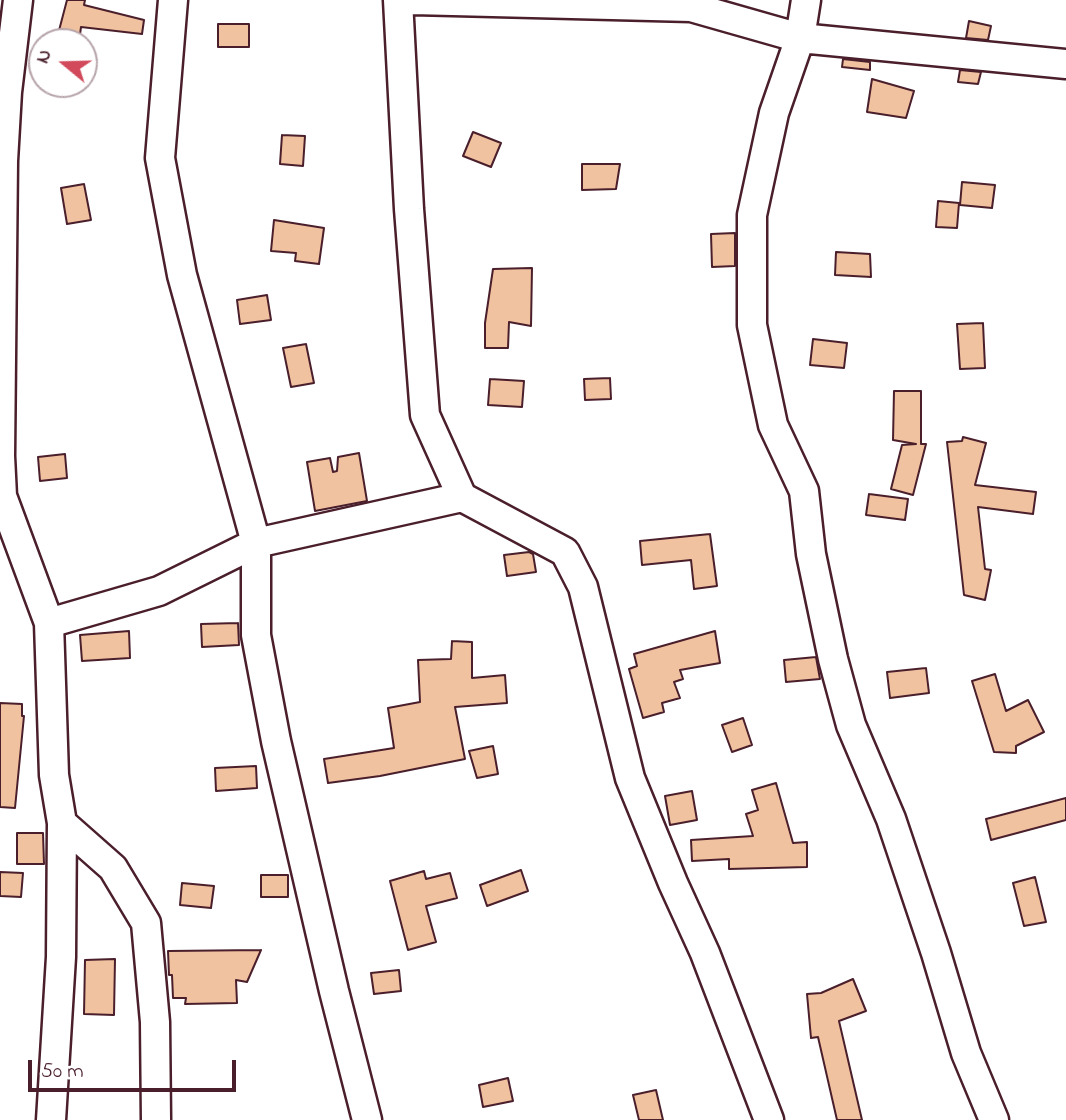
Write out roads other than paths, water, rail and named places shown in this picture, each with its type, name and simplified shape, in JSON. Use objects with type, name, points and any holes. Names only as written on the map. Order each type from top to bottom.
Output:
[{"type":"street","points":[[18,0],[7,92],[3,161],[0,402],[2,496],[49,623],[54,775],[62,823],[61,957],[51,1120]]},
{"type":"street","points":[[173,0],[160,158],[182,275],[256,543],[256,635],[273,728],[331,978],[368,1120]]},
{"type":"street","points":[[398,0],[409,209],[425,415],[462,497],[565,552],[583,587],[630,778],[705,953],[769,1120]]},
{"type":"street","points":[[413,0],[691,7],[800,38],[1066,64]]},
{"type":"street","points":[[806,0],[800,38],[774,113],[752,215],[752,326],[773,425],[804,491],[811,554],[833,659],[851,725],[891,819],[966,1053],[994,1120]]},
{"type":"street","points":[[49,623],[159,591],[256,543],[462,497]]},
{"type":"street","points":[[62,823],[113,868],[146,923],[155,1022],[156,1120]]}]
